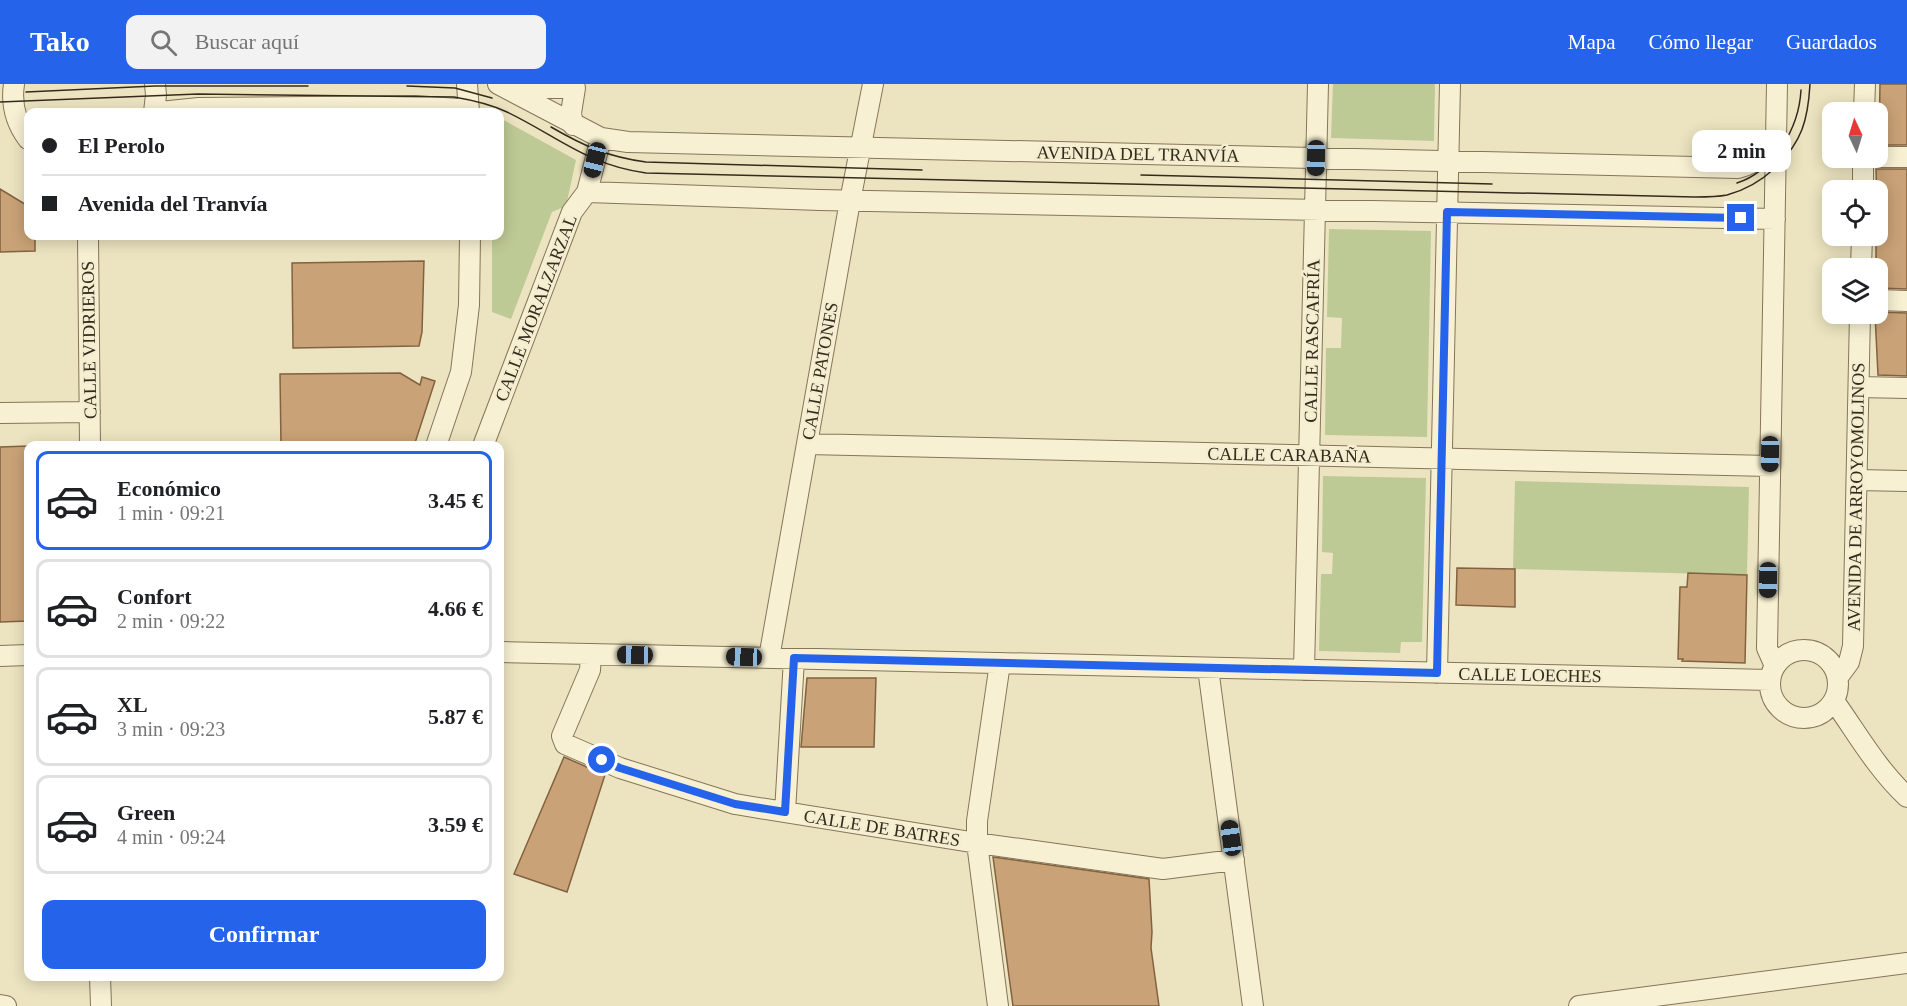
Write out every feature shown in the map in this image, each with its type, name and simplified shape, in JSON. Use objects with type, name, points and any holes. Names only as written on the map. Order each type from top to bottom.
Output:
[{"type":"street","points":[[14,84],[13,102],[24,134]]},
{"type":"street","points":[[154,84],[154,108]]},
{"type":"street","points":[[467,84],[468,108]]},
{"type":"street","name":"CALLE PATONES","points":[[769,658],[873,84]]},
{"type":"street","name":"CALLE RASCAFRÍA","points":[[1304,670],[1318,84]]},
{"type":"street","points":[[1437,673],[1450,84]]},
{"type":"street","points":[[1772,673],[1781,658],[1790,652],[1810,650],[1820,653],[1835,667],[1839,685],[1834,700],[1827,710],[1817,716],[1805,718],[1794,717],[1783,711],[1775,703],[1771,692],[1772,673],[1767,648],[1777,84]]},
{"type":"street","points":[[1864,102],[1865,84]]},
{"type":"street","points":[[501,86],[576,86],[571,113],[573,125]]},
{"type":"street","name":"AVENIDA DEL TRANVÍA","points":[[501,86],[601,138],[628,142],[1738,168],[1752,163],[1766,153],[1776,135]]},
{"type":"street","points":[[199,108],[403,106],[440,108]]},
{"type":"street","points":[[0,122],[24,134]]},
{"type":"street","name":"CALLE MORALZARZAL","points":[[485,441],[572,212],[587,192],[601,138]]},
{"type":"street","points":[[1888,157],[1907,157]]},
{"type":"street","points":[[587,192],[850,201],[1775,219]]},
{"type":"street","name":"CALLE VIDRIEROS","points":[[88,240],[90,441]]},
{"type":"street","points":[[438,441],[461,372],[470,305],[470,240]]},
{"type":"street","points":[[1888,300],[1907,300]]},
{"type":"street","name":"AVENIDA DE ARROYOMOLINOS","points":[[1838,677],[1849,662],[1853,646],[1860,324]]},
{"type":"street","points":[[1859,387],[1907,388]]},
{"type":"street","points":[[0,413],[90,412]]},
{"type":"street","name":"CALLE CARABAÑA","points":[[807,444],[1770,466]]},
{"type":"street","points":[[1857,480],[1907,481]]},
{"type":"street","name":"CALLE LOECHES","points":[[504,652],[1437,673],[1772,673]]},
{"type":"street","name":"CALLE DE BATRES","points":[[591,654],[590,670],[562,735],[565,744],[620,768],[735,804],[977,843],[1163,869],[1234,860]]},
{"type":"street","points":[[0,656],[24,656]]},
{"type":"street","points":[[785,812],[794,658]]},
{"type":"street","points":[[998,1006],[977,843],[977,821],[1000,663]]},
{"type":"street","points":[[1208,668],[1253,1006]]},
{"type":"street","points":[[1834,700],[1857,736],[1907,797]]},
{"type":"street","points":[[1579,1006],[1907,963]]},
{"type":"street","points":[[100,981],[101,1006]]},
{"type":"street","points":[[0,1005],[6,1006]]},
{"type":"green space","points":[[1333,84],[1435,84],[1434,141],[1331,138]]},
{"type":"green space","points":[[504,120],[576,160],[566,206],[552,212],[511,319],[492,312],[492,240],[504,240]]},
{"type":"green space","points":[[1329,229],[1431,231],[1427,437],[1325,435],[1326,348],[1341,348],[1342,318],[1327,317]]},
{"type":"green space","points":[[1323,476],[1426,478],[1422,642],[1401,642],[1400,653],[1319,651],[1321,574],[1332,574],[1333,553],[1322,552]]},
{"type":"green space","points":[[1515,481],[1749,487],[1747,575],[1513,569]]},
{"type":"building","points":[[1880,84],[1907,84],[1907,145],[1888,145],[1888,102],[1880,102]]},
{"type":"building","points":[[1876,169],[1907,169],[1907,289],[1888,288],[1888,258],[1876,258],[1876,246],[1888,246],[1888,180],[1876,180]]},
{"type":"building","points":[[0,189],[24,204],[24,240],[35,240],[35,251],[0,252]]},
{"type":"building","points":[[424,261],[422,332],[419,346],[293,348],[292,263]]},
{"type":"building","points":[[1888,312],[1907,313],[1907,376],[1878,375],[1875,324],[1888,324]]},
{"type":"building","points":[[400,373],[420,385],[422,377],[435,381],[416,441],[281,441],[280,374]]},
{"type":"building","points":[[24,446],[24,621],[0,622],[0,447]]},
{"type":"building","points":[[1457,568],[1515,569],[1515,607],[1456,605]]},
{"type":"building","points":[[1688,573],[1747,575],[1745,663],[1678,659],[1680,587],[1687,587]]},
{"type":"building","points":[[807,678],[876,678],[874,747],[801,747]]},
{"type":"building","points":[[564,757],[605,775],[567,892],[514,874]]},
{"type":"building","points":[[993,857],[1149,879],[1151,948],[1159,1006],[1013,1006]]},
{"type":"tram line","points":[[504,110],[589,157],[625,169],[646,173],[1715,197],[1747,188],[1775,168],[1792,149],[1805,120],[1810,84]]},
{"type":"tram line","points":[[26,92],[155,86],[308,86]]},
{"type":"tram line","points":[[407,86],[455,88],[492,98]]},
{"type":"tram line","points":[[1737,183],[1762,169],[1782,146],[1795,119],[1801,90]]},
{"type":"tram line","points":[[0,102],[198,94],[454,97],[498,108]]},
{"type":"tram line","points":[[551,127],[597,150],[646,162],[922,170]]},
{"type":"tram line","points":[[1141,175],[1492,184]]},
{"type":"route","points":[[602,760],[620,768],[735,804],[785,812],[794,658],[1437,673],[1447,212],[1741,218]]}]
